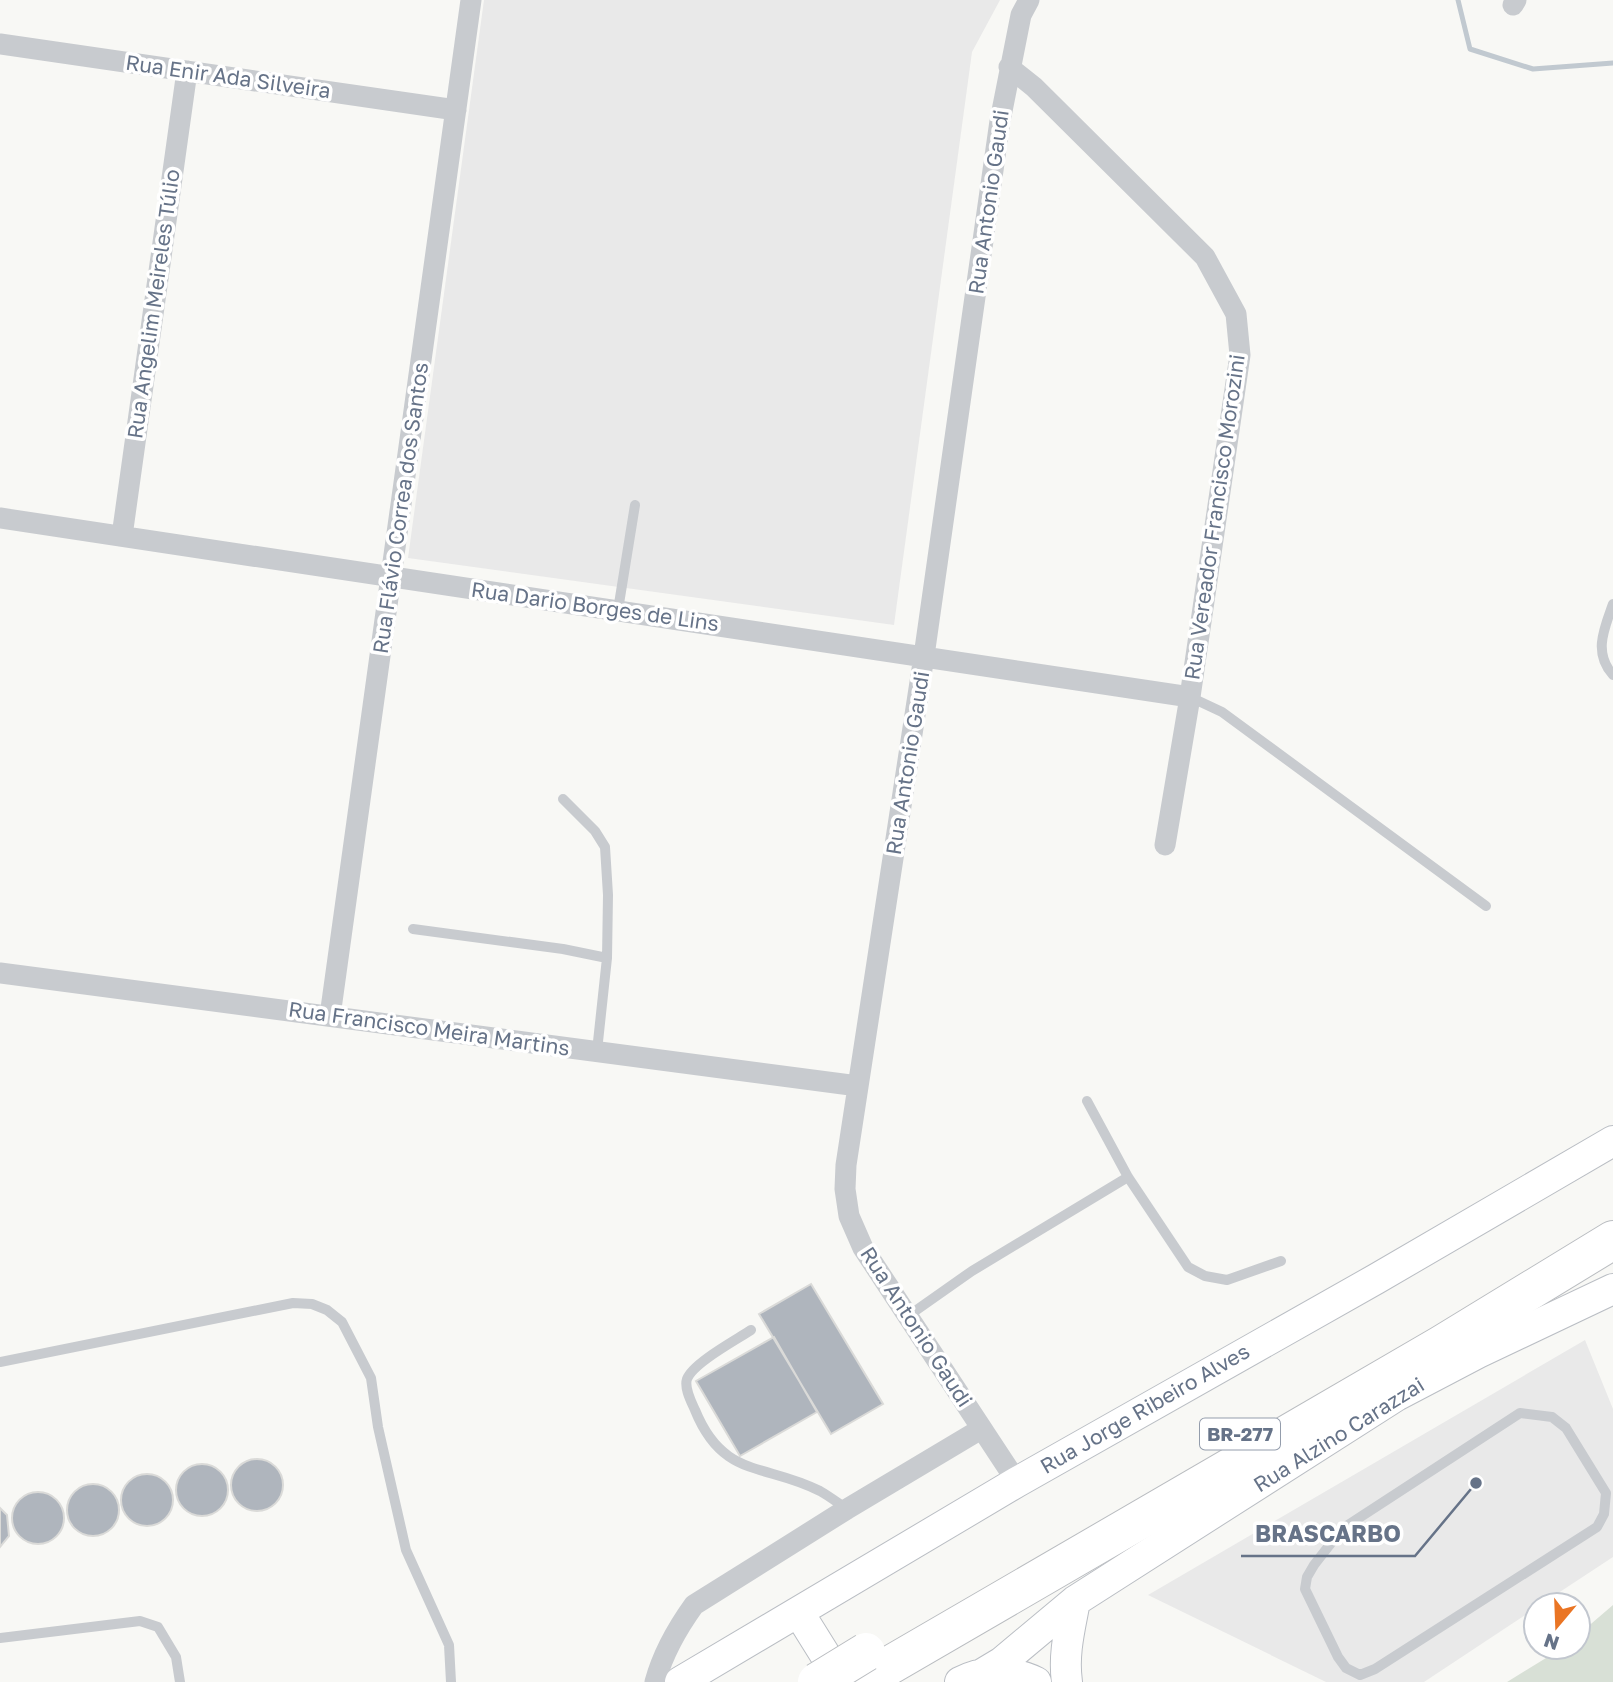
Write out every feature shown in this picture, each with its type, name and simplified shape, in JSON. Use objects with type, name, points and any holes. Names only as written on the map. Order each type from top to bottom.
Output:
[{"type":"highway","name":"BR-277","points":[[862,1672],[1271,1416],[1374,1359],[1613,1213]]},
{"type":"highway","name":"BR-277","points":[[817,1682],[862,1672],[1441,1345],[1613,1240]]},
{"type":"main road","name":"Rua Jorge Ribeiro Alves","points":[[680,1682],[1017,1482],[1613,1141]]},
{"type":"main road","name":"Rua Alzino Carazzai","points":[[971,1678],[1002,1662],[1075,1601],[1396,1396],[1478,1353],[1613,1289]]},
{"type":"main road","points":[[1067,1682],[1065,1669],[1068,1637],[1075,1601]]},
{"type":"main road","points":[[799,1613],[862,1672]]},
{"type":"main road","points":[[971,1678],[1008,1673],[1036,1682]]},
{"type":"street","name":"Rua Flávio Correa dos Santos","points":[[330,1016],[471,0]]},
{"type":"street","name":"Rua Antonio Gaudi","points":[[1017,1482],[863,1248],[849,1216],[845,1177],[1009,67],[1021,15],[1029,0]]},
{"type":"street","name":"Rua Enir Ada Silveira","points":[[0,44],[456,110]]},
{"type":"street","name":"Rua Vereador Francisco Morozini","points":[[1009,67],[1034,87],[1205,257],[1236,314],[1240,355],[1190,697],[1165,845]]},
{"type":"street","name":"Rua Angelim Meireles Túlio","points":[[122,536],[187,71]]},
{"type":"street","name":"Rua Dario Borges de Lins","points":[[0,518],[1190,697]]},
{"type":"street","name":"Rua Francisco Meira Martins","points":[[0,973],[858,1086]]},
{"type":"street","points":[[655,1682],[662,1657],[694,1605],[981,1429]]},
{"type":"lane","points":[[618,610],[635,505]]},
{"type":"lane","points":[[1613,604],[1601,636],[1602,657],[1613,675]]},
{"type":"lane","points":[[1190,697],[1233,720],[1486,906]]},
{"type":"lane","points":[[563,799],[595,831],[604,847],[608,895],[607,958],[597,1051]]},
{"type":"lane","points":[[413,929],[563,949],[607,958]]},
{"type":"lane","points":[[1087,1101],[1128,1177],[1188,1267],[1205,1276],[1227,1280],[1281,1261]]},
{"type":"lane","points":[[908,1317],[972,1271],[1128,1177]]},
{"type":"lane","points":[[0,1362],[293,1303],[313,1304],[327,1310],[342,1322],[371,1378],[378,1427],[406,1550],[449,1645],[451,1682]]},
{"type":"lane","points":[[751,1330],[695,1368],[687,1380],[687,1392],[701,1426],[718,1448],[748,1468],[821,1491],[847,1509]]},
{"type":"lane","points":[[1520,1413],[1552,1418],[1566,1428],[1606,1493],[1604,1514],[1597,1527],[1375,1669],[1360,1675],[1346,1668],[1338,1657],[1306,1589],[1307,1577],[1314,1565],[1342,1529],[1520,1413]]},
{"type":"lane","points":[[0,1638],[140,1621],[158,1627],[176,1657],[180,1682]]},
{"type":"shaded area","points":[[484,0],[1000,0],[972,52],[894,625],[408,558]]},
{"type":"shaded area","points":[[1585,1340],[1613,1409],[1613,1557],[1561,1591],[1522,1591],[1522,1617],[1424,1682],[1326,1682],[1148,1595]]},
{"type":"shaded area","points":[[1613,1605],[1613,1682],[1507,1682],[1541,1661],[1592,1661],[1592,1623]]},
{"type":"building","points":[[811,1284],[883,1404],[831,1434],[759,1314]]},
{"type":"building","points":[[774,1337],[817,1412],[740,1456],[696,1381]]},
{"type":"building","points":[[257,1459],[276,1466],[283,1485],[276,1504],[257,1511],[238,1504],[231,1485],[238,1466]]},
{"type":"building","points":[[202,1464],[221,1471],[228,1490],[221,1509],[202,1516],[183,1509],[176,1490],[183,1471]]},
{"type":"building","points":[[147,1474],[166,1481],[173,1500],[166,1519],[147,1526],[128,1519],[121,1500],[128,1481]]},
{"type":"building","points":[[93,1484],[112,1491],[119,1510],[112,1529],[93,1536],[74,1529],[67,1510],[74,1491]]},
{"type":"building","points":[[38,1492],[57,1499],[64,1518],[57,1537],[38,1544],[19,1537],[12,1518],[19,1499]]},
{"type":"building","points":[[0,1508],[7,1515],[9,1536],[0,1547]]},
{"type":"waterway","points":[[1458,0],[1470,49],[1533,69],[1613,63]]},
{"type":"place","name":"BRASCARBO","points":[[1476,1483]]}]
